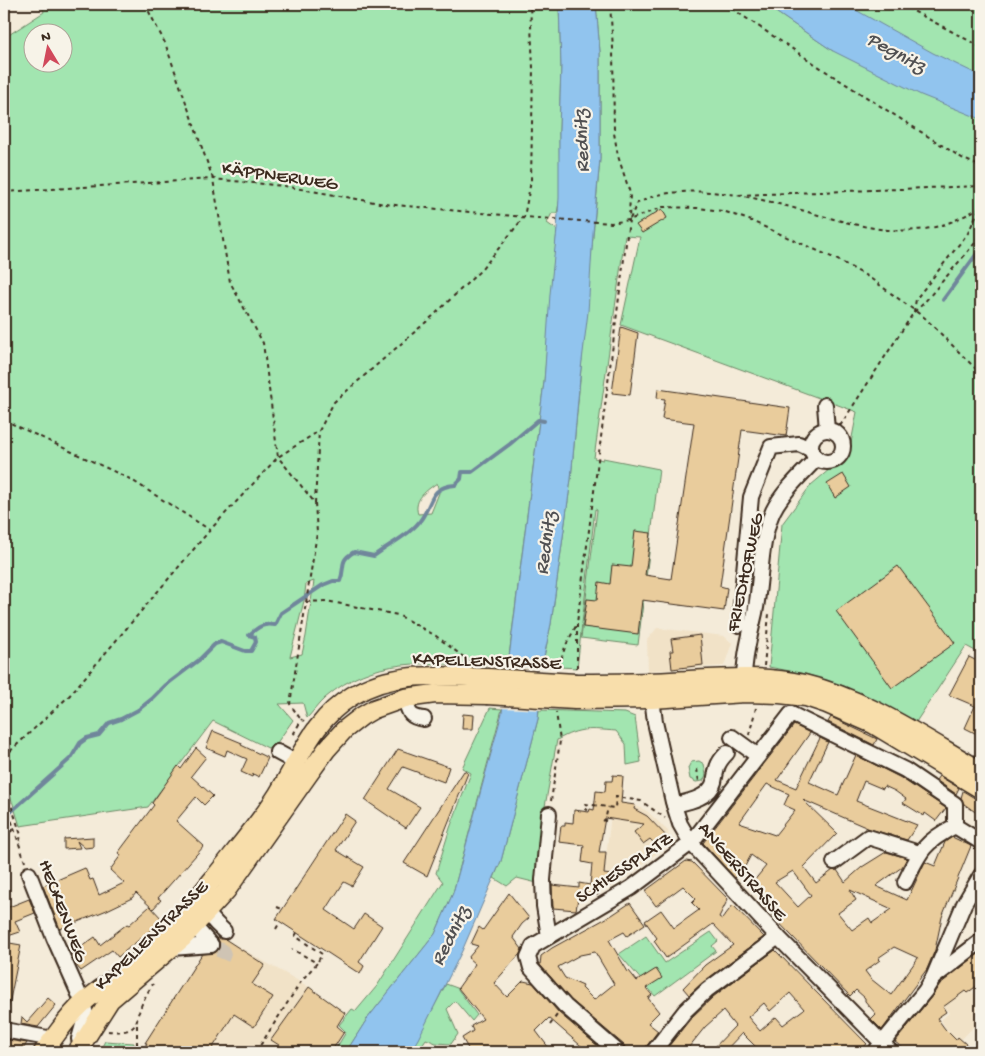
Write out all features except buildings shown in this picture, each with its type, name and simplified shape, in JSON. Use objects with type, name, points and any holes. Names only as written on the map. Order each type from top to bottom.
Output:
[{"type":"main road","name":"KAPELLENSTRASSE","points":[[205,929],[201,893],[278,794],[294,765],[309,724],[325,716],[363,689],[412,676],[488,687]]},
{"type":"main road","name":"KAPELLENSTRASSE","points":[[79,1048],[110,1000],[172,948],[205,929],[231,883],[337,737],[362,716],[385,704],[405,698],[488,687],[576,686],[652,691],[749,692],[777,680],[804,684],[850,700],[897,723],[980,780]]},
{"type":"main road","name":"KAPELLENSTRASSE","points":[[48,1048],[83,1003],[152,950],[205,929]]},
{"type":"street","points":[[738,625],[751,497],[771,447],[799,444],[826,462],[836,459],[840,455],[842,441],[831,431],[825,405]]},
{"type":"street","name":"FRIEDHOFWEG","points":[[749,692],[746,651],[755,612],[765,539],[774,511],[814,454],[811,445],[814,436],[818,433],[831,431]]},
{"type":"street","points":[[748,537],[765,539]]},
{"type":"street","name":"ANGERSTRASSE","points":[[652,691],[655,722],[674,805],[680,824],[691,843],[883,1049]]},
{"type":"street","points":[[405,698],[410,715],[414,718],[424,719]]},
{"type":"street","name":"SCHIESSPLATZ","points":[[618,1052],[565,1006],[531,968],[528,957],[533,946],[631,888],[691,843],[791,714],[905,770],[955,804],[956,826]]},
{"type":"street","points":[[732,737],[758,756]]},
{"type":"street","points":[[277,752],[288,758],[294,765]]},
{"type":"street","points":[[674,805],[700,797],[712,788],[718,762],[726,753]]},
{"type":"street","points":[[549,814],[543,880],[544,906],[549,936]]},
{"type":"street","points":[[905,882],[919,853],[937,836],[956,826],[981,842]]},
{"type":"street","points":[[834,862],[868,838],[919,853]]},
{"type":"street","name":"HECKENWEG","points":[[30,874],[54,938],[83,1003]]},
{"type":"street","points":[[883,1049],[933,978],[964,904],[981,875]]},
{"type":"street","points":[[172,948],[205,929]]},
{"type":"street","points":[[653,1052],[685,1011],[706,990],[778,937]]},
{"type":"street","points":[[933,978],[981,941]]},
{"type":"street","points":[[79,1048],[79,1039],[86,1014],[83,1003]]},
{"type":"street","points":[[4,1030],[48,1048]]},
{"type":"path","points":[[4,14],[7,4]]},
{"type":"path","points":[[145,4],[165,43],[213,179],[230,282],[263,343],[278,457],[315,503]]},
{"type":"path","points":[[299,737],[294,733],[309,724],[290,704],[317,533],[315,503],[319,431],[334,402],[433,316],[482,269],[524,218],[531,181],[533,68],[530,4]]},
{"type":"path","points":[[576,686],[577,623],[629,220],[630,194],[618,156],[614,133],[613,48],[610,4]]},
{"type":"path","points":[[725,4],[830,74],[962,158],[981,167]]},
{"type":"path","points":[[900,4],[981,47]]},
{"type":"path","name":"KÄPPNERWEG","points":[[4,192],[213,179],[284,186],[386,204],[524,218],[611,223],[629,220],[663,207],[715,210],[749,220],[836,259],[870,278],[914,312],[925,318],[981,374]]},
{"type":"path","points":[[629,220],[637,203],[657,195],[695,191],[735,195],[981,186]]},
{"type":"path","points":[[735,195],[852,224],[893,230],[916,230],[939,226],[963,217],[980,206]]},
{"type":"path","points":[[914,312],[916,299],[968,233],[980,206]]},
{"type":"path","points":[[831,431],[914,312],[955,266],[974,243],[981,231]]},
{"type":"path","points":[[4,420],[130,479],[210,530]]},
{"type":"path","points":[[4,757],[69,696],[210,530],[278,457],[319,431]]},
{"type":"path","points":[[306,602],[326,601],[398,616],[436,636],[472,664]]},
{"type":"path","points":[[755,612],[769,614],[763,668]]},
{"type":"path","points":[[558,669],[565,647],[577,623]]},
{"type":"path","points":[[746,747],[749,692]]},
{"type":"path","points":[[549,814],[560,741],[556,712]]},
{"type":"path","points":[[4,784],[21,836],[19,844]]},
{"type":"path","points":[[588,810],[584,809],[585,804],[615,808],[616,796],[640,800],[673,825],[680,824]]},
{"type":"path","points":[[638,796],[640,800]]},
{"type":"path","points":[[640,800],[643,797]]},
{"type":"path","name":"HECKENWEG","points":[[4,798],[30,874]]},
{"type":"path","points":[[603,820],[605,821],[608,807]]},
{"type":"path","points":[[4,837],[14,829]]},
{"type":"path","points":[[277,907],[282,909]]},
{"type":"path","points":[[276,929],[280,922]]},
{"type":"path","points":[[256,1052],[302,980],[317,963],[322,954],[295,936],[297,933]]},
{"type":"path","points":[[292,948],[317,963]]},
{"type":"path","points":[[137,1052],[138,1014],[154,982]]},
{"type":"path","points":[[103,1030],[125,1031],[132,1029],[137,1023]]},
{"type":"shaded area","points":[[657,628],[724,636],[732,643],[724,666],[648,671],[647,640]]},
{"type":"shaded area","points":[[622,803],[635,805],[647,811],[668,831],[670,843],[624,879],[620,875],[604,873],[611,815],[620,816]]},
{"type":"shaded area","points":[[218,935],[309,987],[345,1013],[337,1026],[344,1032],[331,1052],[171,1052],[148,1037],[203,952],[206,954]]},
{"type":"shaded area","points":[[981,950],[981,984],[972,991],[981,1003],[978,1022],[962,1039],[958,1036],[956,1039],[946,1029],[941,1020],[949,1013],[931,988],[972,951],[975,955]]},
{"type":"green space","points":[[41,4],[559,4],[561,66],[559,131],[560,198],[557,213],[552,213],[547,223],[557,230],[544,382],[508,664],[486,663],[485,666],[421,664],[401,665],[382,669],[362,675],[344,684],[325,698],[307,718],[303,703],[279,704],[293,720],[272,750],[213,721],[148,807],[20,826],[6,782],[4,782],[4,38],[22,26],[22,72],[72,72],[72,22],[29,22],[44,12]],"holes":[[[437,483],[439,493],[431,513],[418,514],[417,504],[419,499]],[[314,581],[302,654],[290,657],[304,601],[306,584]]]},
{"type":"green space","points":[[596,4],[764,4],[833,51],[848,6],[845,4],[981,4],[981,654],[966,646],[916,722],[844,686],[805,674],[769,667],[782,524],[811,485],[849,453],[857,412],[621,325],[640,237],[625,236],[594,458],[603,460],[603,458],[659,469],[638,645],[581,638],[597,510],[595,509],[577,668],[542,666],[551,624],[571,479],[600,159],[600,52]]},
{"type":"green space","points":[[490,708],[502,709],[453,893],[435,934],[367,1019],[346,1052],[334,1052],[346,1032],[339,1025],[352,1009],[356,1011],[377,986],[443,882],[436,873],[450,828],[471,773],[462,768]]},
{"type":"green space","points":[[539,710],[625,713],[635,717],[641,762],[627,765],[626,744],[616,731],[585,730],[572,733],[557,740],[544,812],[537,883],[517,878],[507,886],[494,878],[501,861]]},
{"type":"green space","points":[[699,761],[704,764],[706,775],[703,781],[696,782],[690,779],[688,768],[691,762]]},
{"type":"green space","points":[[711,932],[718,941],[712,946],[716,951],[655,996],[619,954],[646,936],[665,963]]},
{"type":"green space","points":[[446,984],[457,988],[477,1015],[472,1021],[455,1001],[447,1009],[458,1034],[451,1044],[436,1043],[426,1039],[422,1045],[425,1050],[424,1052],[410,1052]]},
{"type":"green space","points":[[105,1041],[134,1043],[133,1052],[99,1052]]},
{"type":"water","name":"Rednitz","points":[[559,4],[596,4],[600,52],[600,159],[588,312],[571,479],[551,624],[542,666],[538,719],[501,861],[462,951],[418,1039],[410,1052],[346,1052],[367,1019],[435,934],[453,893],[502,713],[544,382],[557,229],[561,66]]},
{"type":"water","name":"Pegnitz","points":[[764,4],[845,4],[933,53],[981,76],[981,119],[921,95],[833,51]]},
{"type":"pier","points":[[505,666],[544,668],[541,710],[500,708]]},
{"type":"waterway","points":[[943,300],[981,248]]},
{"type":"waterway","points":[[4,818],[71,758],[80,743],[87,738],[99,735],[109,723],[138,710],[166,685],[199,660],[215,644],[221,642],[245,651],[251,651],[256,642],[255,637],[249,635],[261,626],[275,625],[281,613],[323,585],[333,581],[340,581],[344,561],[349,555],[354,552],[374,556],[413,529],[426,512],[436,492],[447,486],[455,485],[461,479],[462,472],[472,472],[510,444],[538,420],[544,421]]},
{"type":"tunnel","points":[[218,949],[222,950],[224,954],[221,961]]}]
